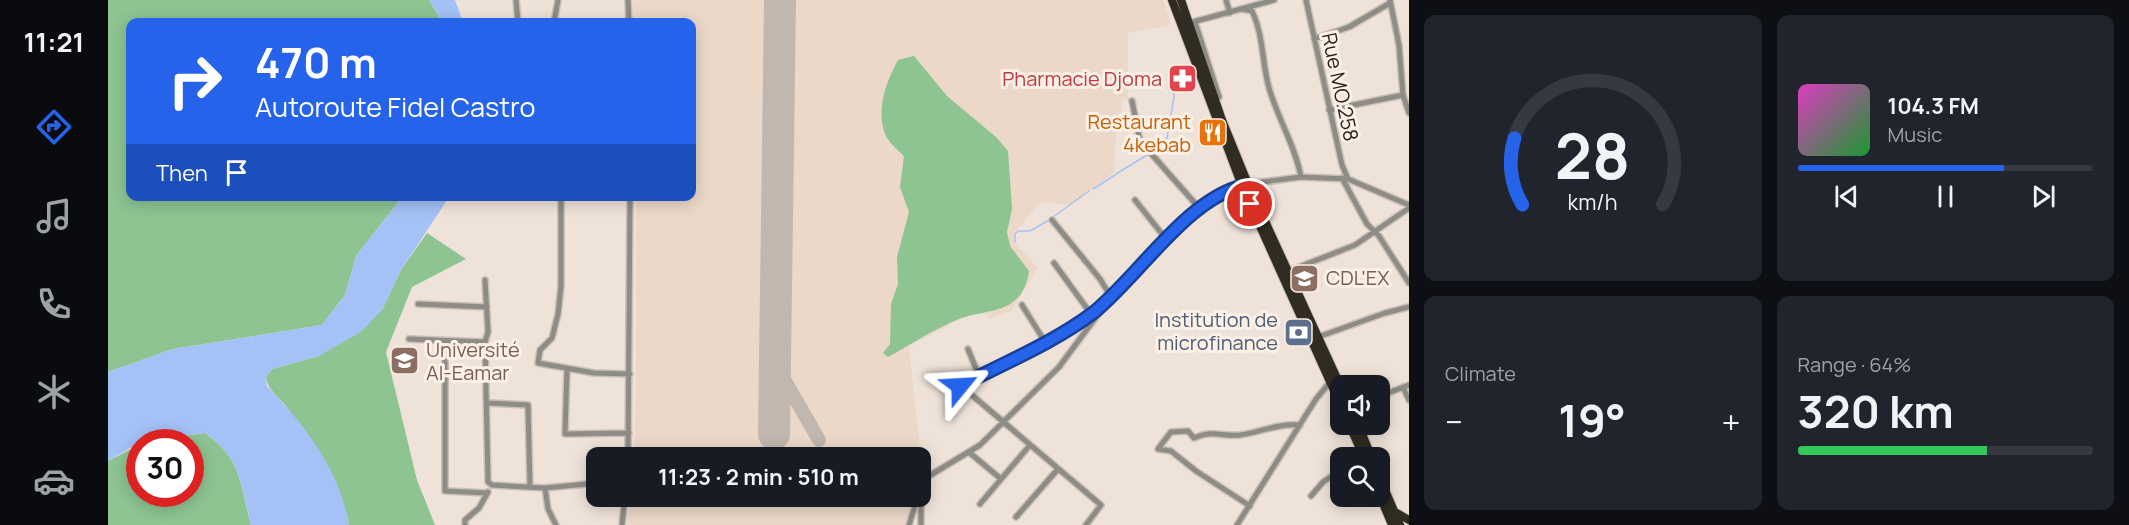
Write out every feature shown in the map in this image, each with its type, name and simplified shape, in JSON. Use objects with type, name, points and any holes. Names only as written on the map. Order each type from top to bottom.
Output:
[{"type":"highway","points":[[1172,0],[1245,185],[1330,382]]},
{"type":"highway","points":[[1181,0],[1192,22],[1245,185],[1289,271],[1335,375]]},
{"type":"highway","points":[[1390,501],[1400,525]]},
{"type":"highway","points":[[1385,507],[1392,525]]},
{"type":"highway","points":[[1395,512],[1409,520]]},
{"type":"street","points":[[516,0],[518,18]]},
{"type":"street","points":[[555,18],[558,0]]},
{"type":"street","points":[[628,0],[629,18]]},
{"type":"street","points":[[1226,0],[1230,13]]},
{"type":"street","points":[[1219,97],[1192,22],[1274,0]]},
{"type":"street","name":"Rue MO.258","points":[[1306,0],[1345,179],[1373,231],[1409,283]]},
{"type":"street","points":[[1314,39],[1349,27],[1390,2],[1399,45],[1403,95],[1409,113]]},
{"type":"street","points":[[1242,9],[1252,11],[1256,18],[1262,38],[1269,84],[1297,155],[1301,177]]},
{"type":"street","points":[[1329,110],[1403,95]]},
{"type":"street","points":[[1131,101],[1140,141],[1200,209]]},
{"type":"street","points":[[1086,525],[1101,505],[960,386],[1044,342],[1091,314],[1111,297],[1166,239],[1200,209],[1232,189],[1301,177],[1345,179],[1409,207]]},
{"type":"street","points":[[1135,200],[1166,239]]},
{"type":"street","points":[[561,201],[562,274],[558,314],[552,338],[540,350],[538,363],[594,373],[630,374]]},
{"type":"street","points":[[628,447],[630,201]]},
{"type":"street","points":[[1289,271],[1354,245],[1409,207]]},
{"type":"street","points":[[1052,220],[1100,279],[1111,297]]},
{"type":"street","points":[[1054,263],[1091,314]]},
{"type":"street","points":[[485,280],[488,332],[485,342],[486,477],[492,485]]},
{"type":"street","points":[[931,475],[970,453],[1059,367],[1111,297]]},
{"type":"street","points":[[418,304],[487,307]]},
{"type":"street","points":[[1022,305],[1044,342]]},
{"type":"street","points":[[1318,337],[1409,307]]},
{"type":"street","points":[[409,339],[485,342]]},
{"type":"street","points":[[445,341],[445,491],[487,493]]},
{"type":"street","points":[[968,349],[979,376]]},
{"type":"street","points":[[567,369],[565,434],[629,433]]},
{"type":"street","points":[[1240,524],[1300,425],[1330,382]]},
{"type":"street","points":[[1390,392],[1406,386],[1409,400]]},
{"type":"street","points":[[487,403],[528,405],[530,487]]},
{"type":"street","points":[[1250,506],[1196,471],[1171,451],[1158,448],[1171,432],[1188,431],[1194,438],[1216,432],[1237,436],[1264,428],[1300,425]]},
{"type":"street","points":[[980,504],[1030,445]]},
{"type":"street","points":[[970,453],[1001,479]]},
{"type":"street","points":[[1016,518],[1058,469]]},
{"type":"street","points":[[1311,496],[1330,477]]},
{"type":"street","points":[[492,485],[545,488],[586,484]]},
{"type":"street","points":[[465,525],[465,520],[479,508],[492,485]]},
{"type":"street","points":[[545,488],[548,509],[556,525]]},
{"type":"street","points":[[622,525],[624,507]]},
{"type":"street","points":[[909,525],[916,507]]},
{"type":"street","points":[[920,507],[921,525]]},
{"type":"shaded area","points":[[633,0],[1163,0],[1171,25],[1128,33],[1128,100],[1122,101],[1121,113],[1118,113],[1114,172],[1071,205],[1044,202],[1038,205],[1014,234],[1015,243],[1038,268],[1011,311],[989,319],[985,311],[968,315],[909,346],[920,447],[634,447],[636,201],[696,201],[696,18],[633,18]]},
{"type":"shaded area","points":[[629,507],[912,507],[906,525],[627,525]]},
{"type":"green space","points":[[108,0],[429,0],[440,18],[126,18],[126,201],[399,201],[356,256],[345,295],[322,325],[173,349],[108,372]]},
{"type":"green space","points":[[914,56],[947,96],[996,137],[1008,151],[1012,209],[1007,232],[1010,246],[1029,271],[1019,297],[1010,304],[954,321],[888,357],[883,353],[890,344],[891,304],[898,284],[897,257],[909,212],[900,187],[904,156],[885,134],[882,125],[882,105],[886,86],[898,60]]},
{"type":"green space","points":[[427,233],[466,259],[412,287],[386,352],[417,480],[435,525],[349,525],[340,497],[325,466],[289,410],[269,387],[266,377],[272,369],[319,356],[382,310],[401,270]]},
{"type":"green space","points":[[204,433],[217,443],[233,463],[238,473],[251,525],[108,525],[108,461],[126,452],[126,507],[204,507]]},
{"type":"water","points":[[429,0],[455,0],[462,18],[440,18]]},
{"type":"water","points":[[399,201],[446,201],[401,270],[382,310],[361,332],[319,356],[272,369],[266,377],[267,386],[295,416],[319,449],[338,486],[349,525],[251,525],[238,473],[226,452],[204,433],[204,429],[126,429],[126,450],[108,461],[108,372],[173,349],[322,325],[345,295],[356,256]]},
{"type":"waterway","points":[[1151,150],[1167,138],[1174,97],[1173,77],[1188,65]]},
{"type":"waterway","points":[[1116,174],[1147,155]]},
{"type":"waterway","points":[[1093,189],[1115,175]]},
{"type":"waterway","points":[[1053,217],[1089,191]]},
{"type":"waterway","points":[[1015,242],[1015,234],[1018,231],[1030,231],[1049,220]]},
{"type":"taxiway","points":[[775,355],[781,374],[819,440]]},
{"type":"runway","points":[[774,434],[780,0]]},
{"type":"place","name":"Pharmacie Djoma","points":[[1183,79]]},
{"type":"place","name":"Restaurant 4kebab","points":[[1212,133]]},
{"type":"place","name":"CDL'EX","points":[[1305,278]]},
{"type":"place","name":"Institution de microfinance","points":[[1299,332]]},
{"type":"place","name":"Université Al-Eamar","points":[[405,361]]},
{"type":"route","points":[[960,386],[1029,351],[1091,314],[1111,297],[1166,239],[1200,209],[1232,189],[1242,186],[1250,204]]}]
